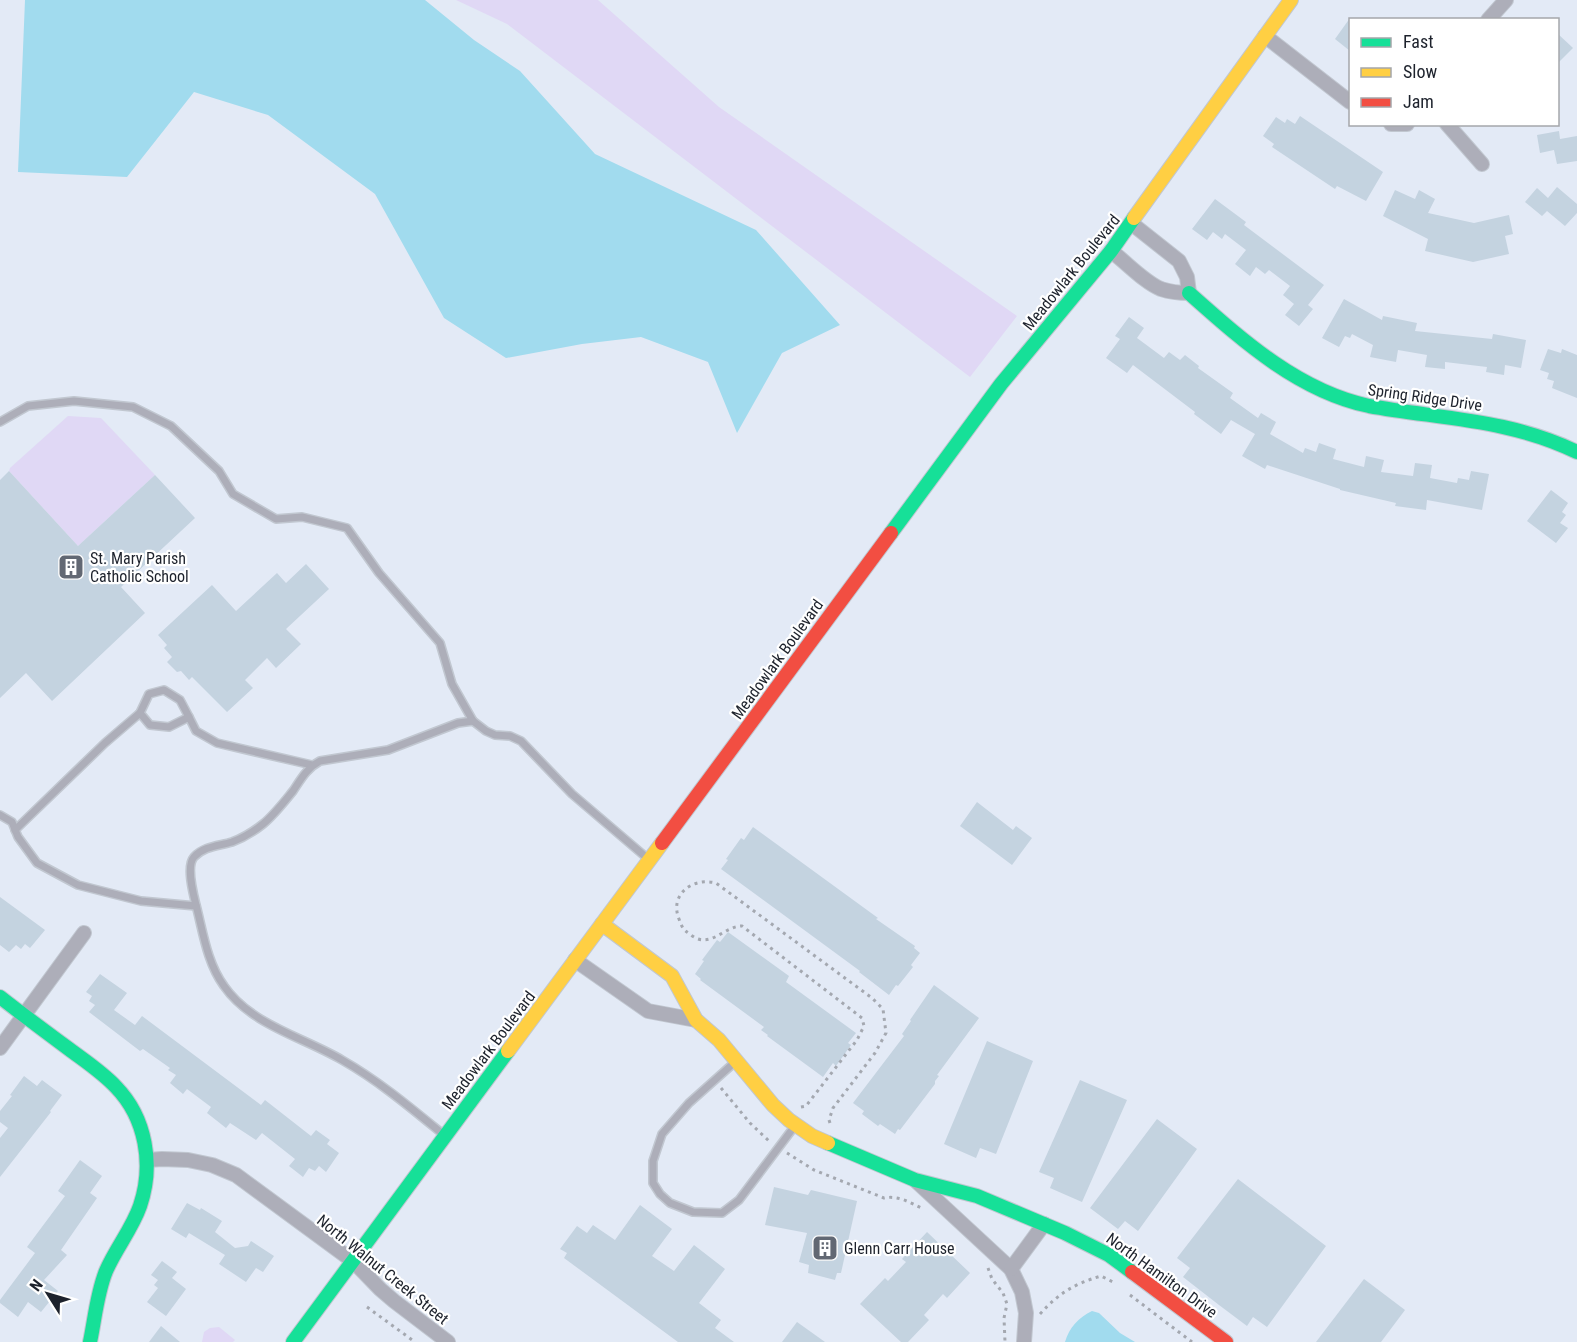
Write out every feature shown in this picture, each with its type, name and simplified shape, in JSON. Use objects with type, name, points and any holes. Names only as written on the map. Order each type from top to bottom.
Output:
[{"type":"street","name":"Meadowlark Boulevard","points":[[293,1342],[1001,384],[1111,250],[1291,0]]},
{"type":"street","points":[[1490,18],[1506,0]]},
{"type":"street","points":[[1265,36],[1349,101]]},
{"type":"street","points":[[1449,126],[1482,164]]},
{"type":"street","points":[[1111,250],[1159,288],[1189,293],[1187,277],[1179,261],[1131,223]]},
{"type":"street","name":"Spring Ridge Drive","points":[[1189,293],[1258,351],[1321,390],[1354,403],[1374,407],[1490,423],[1526,432],[1577,452]]},
{"type":"street","name":"North Hamilton Drive","points":[[602,924],[672,976],[696,1020],[720,1040],[773,1105],[812,1136],[915,1180],[977,1196],[1065,1233],[1109,1255],[1226,1342]]},
{"type":"street","points":[[0,1048],[84,933]]},
{"type":"street","name":"North Hamilton Drive","points":[[575,960],[648,1011],[696,1020]]},
{"type":"street","points":[[0,997],[97,1070],[124,1096],[137,1116],[148,1160],[145,1186],[136,1219],[105,1272],[90,1342]]},
{"type":"street","name":"North Walnut Creek Street","points":[[148,1160],[188,1160],[212,1165],[236,1176],[353,1261],[394,1301],[448,1342]]},
{"type":"street","name":"North Hamilton Drive","points":[[915,1180],[1011,1269],[1022,1292],[1026,1313],[1024,1342]]},
{"type":"street","points":[[1011,1269],[1044,1224]]},
{"type":"lane","points":[[0,422],[28,406],[74,401],[133,407],[171,426],[219,471],[233,494],[276,519],[302,517],[347,528],[379,573],[440,643],[453,684],[473,721],[495,735],[510,736],[521,741],[572,794],[649,860]]},
{"type":"lane","points":[[15,830],[105,743],[140,713],[149,694],[164,690],[180,700],[196,732],[217,743],[312,765]]},
{"type":"lane","points":[[140,713],[150,725],[169,728],[189,717]]},
{"type":"lane","points":[[445,1135],[374,1080],[341,1059],[281,1031],[248,1010],[233,997],[223,985],[212,964],[196,906],[190,868],[192,860],[204,849],[232,842],[252,833],[269,819],[312,765],[336,757],[388,750],[458,723],[473,721]]},
{"type":"lane","points":[[0,815],[12,822],[18,837],[37,863],[78,885],[141,902],[196,906]]},
{"type":"lane","points":[[737,1061],[689,1103],[662,1134],[653,1161],[653,1183],[660,1194],[670,1203],[693,1212],[722,1213],[739,1200],[796,1125]]},
{"type":"path","points":[[797,1108],[806,1106],[857,1041],[864,1026],[862,1018],[742,926],[734,926],[712,939],[698,939],[683,930],[676,912],[677,901],[683,892],[694,884],[705,880],[716,883],[872,998],[883,1009],[886,1033],[875,1053],[833,1108],[829,1120],[832,1130]]},
{"type":"path","points":[[714,1080],[766,1139],[814,1170],[884,1198],[893,1196],[900,1198],[925,1210]]},
{"type":"path","points":[[988,1268],[1007,1304],[1004,1318],[1005,1342]]},
{"type":"path","points":[[1038,1322],[1040,1314],[1055,1298],[1084,1281],[1101,1276],[1121,1288]]},
{"type":"path","points":[[1130,1295],[1192,1342]]},
{"type":"path","points":[[367,1306],[415,1342]]},
{"type":"shaded area","points":[[456,0],[598,0],[719,107],[1017,316],[970,377],[507,24]]},
{"type":"shaded area","points":[[68,416],[101,418],[155,475],[78,546],[9,471]]},
{"type":"shaded area","points":[[219,1327],[235,1340],[233,1342],[202,1342],[204,1332],[210,1328]]},
{"type":"water","points":[[25,0],[425,0],[474,40],[520,71],[595,154],[756,230],[840,325],[782,353],[737,433],[708,362],[641,337],[582,344],[506,358],[444,318],[375,194],[268,115],[194,92],[127,177],[18,172]]},
{"type":"water","points":[[1092,1311],[1099,1313],[1120,1333],[1135,1342],[1065,1342],[1075,1324]]},
{"type":"building","points":[[1349,19],[1349,50],[1335,39]]},
{"type":"building","points":[[1559,35],[1573,48],[1559,62]]},
{"type":"building","points":[[1300,116],[1383,172],[1366,201],[1337,186],[1335,189],[1272,147],[1274,144],[1263,136],[1276,117],[1285,123],[1287,119],[1295,124]]},
{"type":"building","points":[[1559,131],[1560,139],[1577,136],[1577,161],[1557,164],[1554,150],[1540,153],[1537,135]]},
{"type":"building","points":[[1557,187],[1577,204],[1577,213],[1565,226],[1547,211],[1542,216],[1525,202],[1537,188],[1548,198]]},
{"type":"building","points":[[1395,190],[1415,199],[1419,190],[1435,199],[1428,213],[1474,223],[1509,215],[1513,234],[1505,236],[1509,254],[1473,262],[1425,251],[1428,239],[1383,216]]},
{"type":"building","points":[[1215,199],[1246,222],[1244,225],[1324,285],[1308,305],[1313,309],[1299,326],[1285,315],[1294,304],[1283,295],[1290,286],[1269,270],[1265,274],[1256,267],[1250,276],[1235,264],[1246,250],[1225,234],[1222,239],[1213,232],[1207,240],[1192,229]]},
{"type":"building","points":[[1344,299],[1382,320],[1383,316],[1417,323],[1415,331],[1492,339],[1493,334],[1526,340],[1521,368],[1505,365],[1504,375],[1486,372],[1487,367],[1445,362],[1445,369],[1425,367],[1427,355],[1398,350],[1396,362],[1370,357],[1373,345],[1352,334],[1350,338],[1345,336],[1339,347],[1322,338]]},
{"type":"building","points":[[1129,317],[1144,328],[1137,338],[1164,358],[1169,352],[1180,360],[1185,355],[1199,366],[1198,368],[1233,393],[1230,398],[1258,418],[1261,413],[1276,422],[1270,434],[1303,453],[1305,448],[1316,452],[1319,443],[1336,449],[1333,459],[1364,467],[1366,456],[1384,460],[1381,472],[1413,476],[1415,463],[1432,465],[1430,478],[1457,483],[1458,478],[1469,480],[1471,471],[1489,474],[1482,510],[1427,500],[1426,510],[1395,506],[1396,503],[1340,490],[1267,465],[1265,469],[1242,456],[1255,434],[1231,420],[1221,434],[1133,365],[1127,373],[1106,358],[1120,339],[1115,336]]},
{"type":"building","points":[[1548,349],[1561,353],[1562,349],[1577,355],[1577,398],[1552,388],[1554,381],[1547,379],[1549,373],[1540,370]]},
{"type":"building","name":"St. Mary Parish Catholic School","points":[[9,471],[78,546],[155,475],[195,518],[121,587],[145,613],[52,701],[26,673],[0,698],[0,480]]},
{"type":"building","points":[[1551,490],[1568,503],[1562,512],[1566,515],[1560,523],[1568,528],[1556,543],[1527,521]]},
{"type":"building","points":[[306,564],[329,589],[286,629],[301,644],[276,668],[267,658],[245,680],[253,688],[227,712],[192,677],[189,680],[181,671],[177,672],[167,662],[172,657],[164,648],[167,645],[158,635],[212,585],[236,611],[277,573],[286,583]]},
{"type":"building","points":[[977,802],[1013,830],[1016,826],[1032,838],[1012,865],[960,826]]},
{"type":"building","points":[[753,827],[915,946],[914,948],[920,953],[911,965],[913,967],[889,995],[860,971],[721,869],[741,838],[744,840]]},
{"type":"building","points":[[0,897],[45,930],[30,948],[25,944],[21,949],[16,945],[9,952],[0,945]]},
{"type":"building","points":[[728,932],[789,976],[786,982],[856,1033],[848,1043],[851,1045],[836,1066],[833,1063],[823,1077],[767,1036],[761,1030],[764,1027],[695,974],[717,940],[720,942]]},
{"type":"building","points":[[100,974],[127,993],[114,1010],[135,1025],[142,1016],[261,1105],[265,1100],[311,1136],[316,1130],[330,1140],[327,1144],[339,1153],[326,1172],[319,1166],[315,1171],[309,1168],[303,1177],[289,1166],[295,1159],[262,1133],[256,1140],[230,1123],[226,1128],[207,1113],[211,1107],[187,1089],[183,1094],[170,1083],[176,1075],[168,1070],[170,1068],[143,1049],[140,1051],[89,1012],[95,1005],[89,1001],[92,996],[86,992]]},
{"type":"building","points":[[934,985],[979,1018],[937,1075],[939,1076],[935,1084],[895,1134],[880,1124],[878,1126],[862,1114],[864,1111],[853,1103],[904,1036],[902,1034],[910,1020]]},
{"type":"building","points":[[987,1041],[1033,1061],[996,1154],[980,1148],[976,1158],[944,1144]]},
{"type":"building","points":[[24,1076],[37,1086],[42,1080],[62,1095],[0,1177],[0,1138],[8,1128],[0,1122],[0,1111]]},
{"type":"building","points":[[1080,1080],[1127,1100],[1082,1202],[1050,1188],[1054,1178],[1039,1172]]},
{"type":"building","points":[[1157,1119],[1197,1149],[1138,1231],[1125,1221],[1118,1229],[1090,1208]]},
{"type":"building","points":[[80,1160],[102,1176],[90,1193],[97,1198],[61,1250],[67,1255],[44,1280],[58,1291],[41,1312],[28,1302],[18,1317],[0,1303],[0,1300],[35,1253],[27,1247],[65,1196],[58,1191]]},
{"type":"building","points":[[1238,1179],[1326,1246],[1267,1327],[1253,1317],[1247,1326],[1219,1305],[1183,1277],[1190,1268],[1177,1258]]},
{"type":"building","name":"Glenn Carr House","points":[[774,1187],[808,1195],[811,1190],[857,1201],[841,1273],[837,1273],[835,1280],[808,1273],[809,1265],[799,1262],[807,1233],[765,1225]]},
{"type":"building","points":[[187,1203],[200,1210],[201,1208],[222,1221],[215,1232],[235,1248],[248,1246],[251,1241],[274,1256],[263,1272],[256,1268],[246,1282],[219,1264],[225,1255],[189,1233],[186,1238],[171,1229]]},
{"type":"building","points":[[640,1205],[672,1229],[652,1256],[674,1271],[694,1245],[725,1269],[699,1303],[721,1320],[715,1328],[734,1342],[678,1342],[564,1258],[567,1253],[560,1249],[577,1226],[587,1233],[593,1225],[615,1240]]},
{"type":"building","points":[[927,1232],[970,1273],[947,1298],[943,1294],[924,1315],[929,1320],[908,1342],[901,1342],[860,1304],[885,1278],[888,1281],[906,1262],[902,1259]]},
{"type":"building","points":[[162,1261],[177,1272],[172,1278],[186,1289],[166,1316],[147,1302],[158,1288],[154,1285],[158,1280],[151,1275]]},
{"type":"building","points":[[1364,1279],[1405,1310],[1381,1342],[1316,1342]]},
{"type":"building","points":[[797,1322],[825,1342],[782,1342]]},
{"type":"building","points":[[161,1326],[180,1342],[149,1342]]},
{"type":"traffic: fast","points":[[891,533],[1001,384],[1111,251],[1134,218]]},
{"type":"traffic: fast","points":[[1189,293],[1272,362],[1318,389],[1369,406],[1501,426],[1552,441],[1577,452]]},
{"type":"traffic: fast","points":[[0,997],[111,1082],[126,1099],[140,1127],[146,1159],[144,1190],[133,1223],[114,1254],[103,1279],[90,1342]]},
{"type":"traffic: fast","points":[[293,1342],[508,1051]]},
{"type":"traffic: fast","points":[[828,1143],[915,1180],[977,1196],[1065,1233],[1109,1255],[1132,1272]]},
{"type":"traffic: slow","points":[[1134,218],[1291,0]]},
{"type":"traffic: slow","points":[[508,1051],[662,843]]},
{"type":"traffic: slow","points":[[602,924],[672,976],[696,1020],[719,1040],[773,1105],[812,1136],[828,1143]]},
{"type":"traffic: jam","points":[[662,843],[891,533]]},
{"type":"traffic: jam","points":[[1132,1272],[1226,1342]]},
{"type":"place","name":"St. Mary Parish Catholic School","points":[[71,567]]},
{"type":"place","name":"Glenn Carr House","points":[[825,1248]]}]
